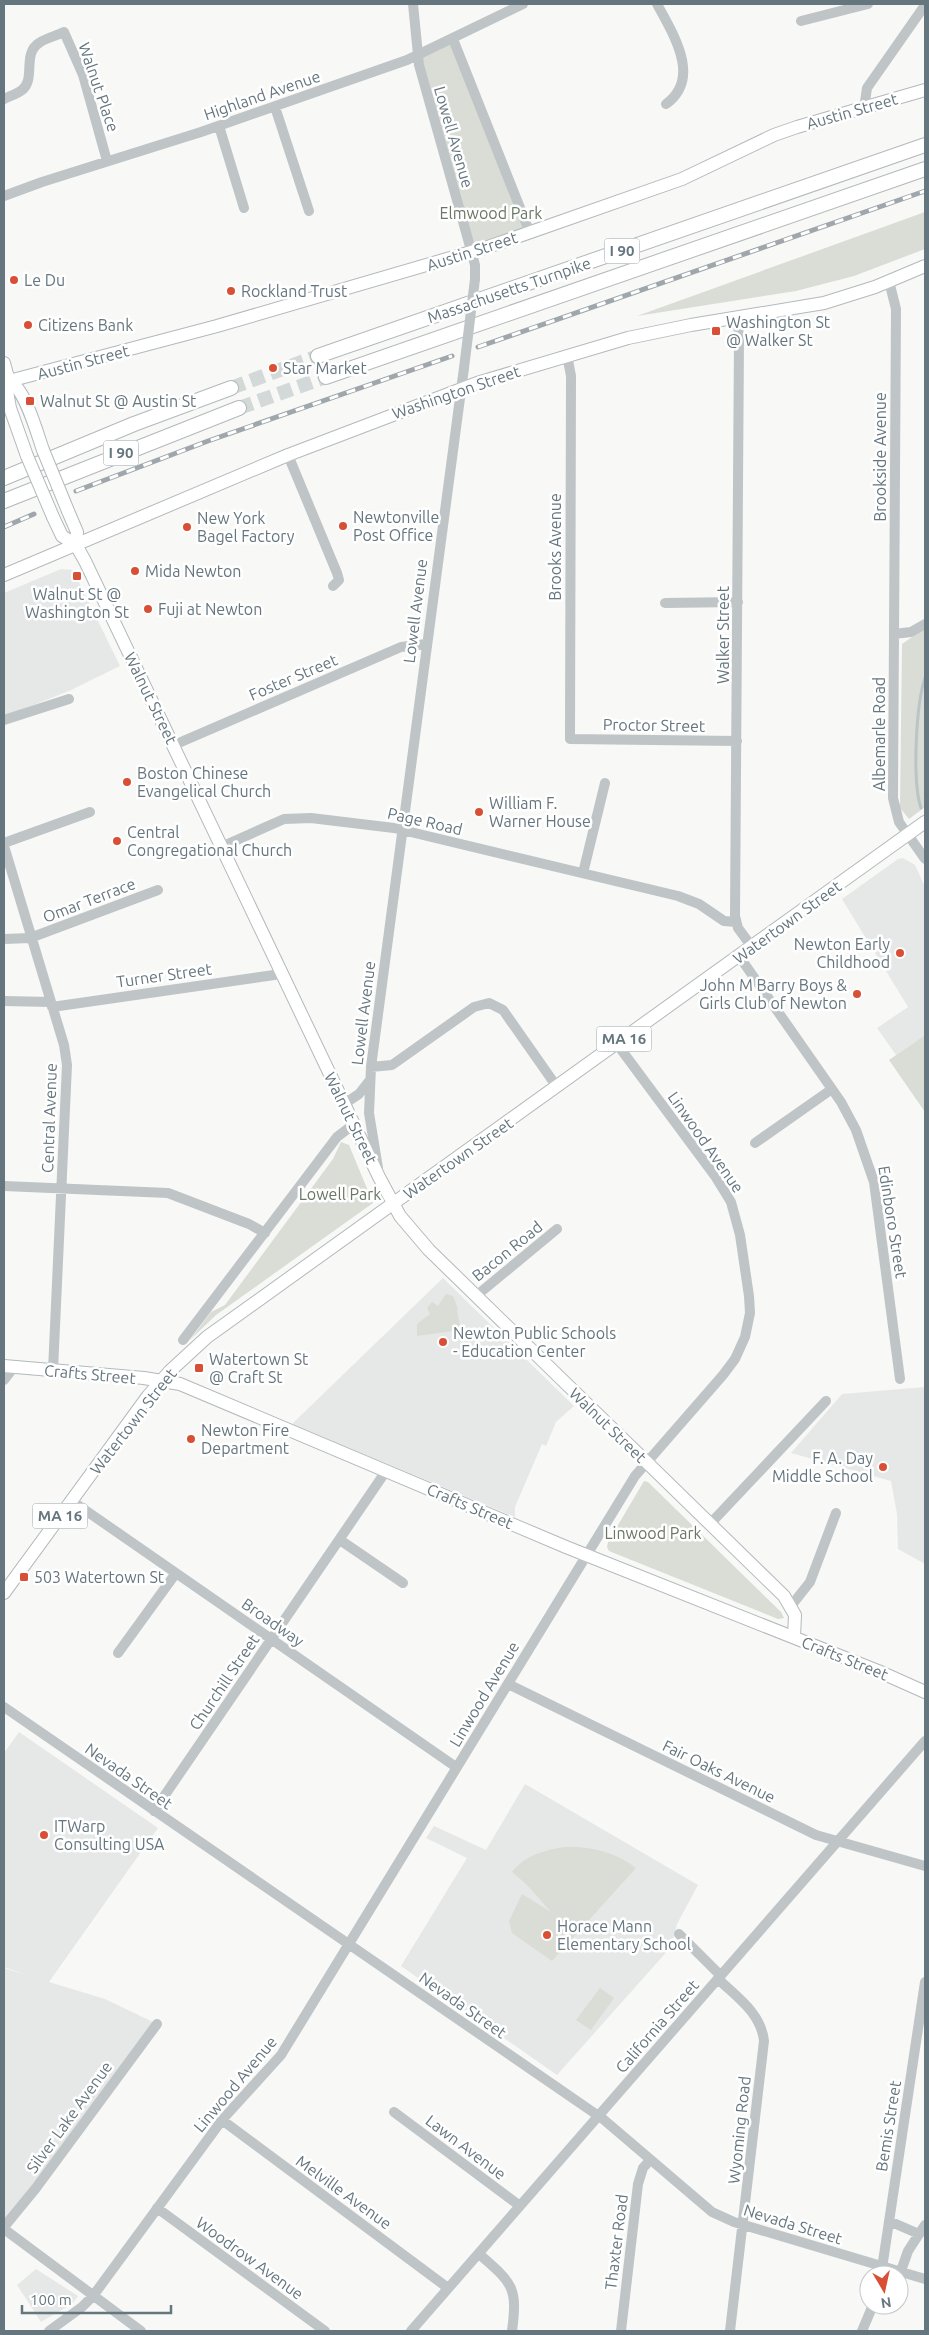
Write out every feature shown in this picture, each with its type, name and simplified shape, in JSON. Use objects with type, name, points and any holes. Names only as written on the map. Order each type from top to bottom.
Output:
[{"type":"highway","name":"Massachusetts Turnpike","points":[[318,356],[925,145]]},
{"type":"highway","name":"Massachusetts Turnpike","points":[[326,377],[925,169]]},
{"type":"highway","name":"I 90","points":[[4,478],[134,424],[231,388]]},
{"type":"highway","name":"I 90","points":[[4,501],[239,408]]},
{"type":"main road","name":"Austin Street","points":[[9,381],[218,326],[472,252],[682,179],[774,135],[925,90]]},
{"type":"main road","name":"Washington Street","points":[[4,576],[288,455],[460,389],[567,355],[648,333],[824,303],[889,281],[925,266]]},
{"type":"main road","name":"Walnut Street","points":[[4,364],[9,381],[7,391],[8,419],[27,456],[62,536],[76,545]]},
{"type":"main road","name":"Walnut Street","points":[[9,381],[16,386],[22,395],[76,532],[76,545],[174,745],[281,974],[393,1204],[424,1244],[784,1596],[791,1606]]},
{"type":"main road","points":[[8,419],[27,425],[43,450]]},
{"type":"main road","name":"Watertown Street","points":[[4,1593],[161,1380],[208,1337],[925,822]]},
{"type":"main road","name":"Crafts Street","points":[[9,1366],[161,1380],[180,1384],[586,1555],[925,1692]]},
{"type":"main road","points":[[791,1606],[795,1618],[794,1638]]},
{"type":"street","name":"Lowell Avenue","points":[[379,1177],[370,1118],[371,1067],[475,279],[472,252],[417,56],[413,4]]},
{"type":"street","name":"Highland Avenue","points":[[4,196],[42,182],[219,126],[417,56],[523,4]]},
{"type":"street","points":[[657,4],[672,36],[685,77],[680,92],[666,104]]},
{"type":"street","points":[[801,21],[868,4]]},
{"type":"street","points":[[864,108],[867,88],[925,5]]},
{"type":"street","name":"Walnut Place","points":[[4,99],[23,90],[34,48],[39,43],[64,32],[83,75],[108,161]]},
{"type":"street","points":[[453,39],[530,233]]},
{"type":"street","points":[[275,107],[309,211]]},
{"type":"street","points":[[219,126],[244,208]]},
{"type":"street","name":"Brookside Avenue","points":[[889,281],[896,309],[894,634]]},
{"type":"street","name":"Walker Street","points":[[736,922],[738,318]]},
{"type":"street","name":"Brooks Avenue","points":[[567,355],[571,376],[570,739]]},
{"type":"street","points":[[288,455],[337,573],[339,580],[333,586]]},
{"type":"street","points":[[664,602],[738,602]]},
{"type":"street","points":[[894,634],[911,632],[925,624]]},
{"type":"street","name":"Albemarle Road","points":[[894,634],[893,798],[897,818],[925,859]]},
{"type":"street","name":"Foster Street","points":[[174,745],[401,647],[426,644]]},
{"type":"street","points":[[4,720],[69,699]]},
{"type":"street","name":"Proctor Street","points":[[570,739],[737,741]]},
{"type":"street","points":[[583,873],[605,783]]},
{"type":"street","points":[[4,843],[90,812]]},
{"type":"street","name":"Page Road","points":[[221,847],[273,823],[297,816],[402,830],[684,898],[699,904],[724,921],[736,922]]},
{"type":"street","name":"Central Avenue","points":[[4,846],[51,1004],[67,1066],[53,1370]]},
{"type":"street","name":"Omar Terrace","points":[[4,939],[30,938],[158,890]]},
{"type":"street","points":[[736,922],[752,947]]},
{"type":"street","name":"Edinboro Street","points":[[739,956],[832,1088],[853,1123],[873,1175],[900,1379]]},
{"type":"street","name":"Turner Street","points":[[4,1001],[51,1004],[281,974]]},
{"type":"street","points":[[371,1067],[392,1065],[474,1007],[489,1003],[503,1010],[557,1087]]},
{"type":"street","name":"Linwood Avenue","points":[[49,2331],[82,2307],[93,2296],[222,2120],[280,2055],[586,1555],[646,1461],[731,1364],[747,1331],[750,1302],[739,1229],[725,1191],[617,1044]]},
{"type":"street","name":"Lowell Avenue","points":[[344,1104],[359,1094],[370,1079]]},
{"type":"street","points":[[755,1143],[832,1088]]},
{"type":"street","points":[[183,1340],[337,1137],[354,1124]]},
{"type":"street","points":[[4,1186],[173,1194],[249,1224],[265,1233]]},
{"type":"street","name":"Bacon Road","points":[[476,1296],[557,1230]]},
{"type":"street","points":[[4,1380],[9,1366]]},
{"type":"street","points":[[710,1524],[826,1401]]},
{"type":"street","name":"Churchill Street","points":[[154,1811],[386,1471]]},
{"type":"street","name":"Broadway","points":[[72,1501],[456,1767]]},
{"type":"street","points":[[791,1606],[810,1582],[836,1513]]},
{"type":"street","points":[[340,1540],[403,1583]]},
{"type":"street","points":[[118,1653],[176,1573]]},
{"type":"street","name":"Fair Oaks Avenue","points":[[508,1684],[811,1833],[925,1866]]},
{"type":"street","name":"Nevada Street","points":[[4,1707],[599,2116],[712,2212],[744,2225],[867,2265]]},
{"type":"street","name":"California Street","points":[[411,2331],[925,1741]]},
{"type":"street","name":"Wyoming Road","points":[[679,1934],[752,2012],[763,2031],[763,2051],[744,2225],[730,2331]]},
{"type":"street","name":"Bemis Street","points":[[883,2265],[925,1982]]},
{"type":"street","name":"Silver Lake Avenue","points":[[4,2228],[36,2188],[157,2024]]},
{"type":"street","name":"Lawn Avenue","points":[[394,2112],[520,2206]]},
{"type":"street","name":"Melville Avenue","points":[[222,2120],[448,2288]]},
{"type":"street","name":"Thaxter Road","points":[[621,2331],[638,2184],[643,2168],[650,2160]]},
{"type":"street","name":"Woodrow Avenue","points":[[157,2208],[324,2331]]},
{"type":"street","points":[[889,2221],[919,2234]]},
{"type":"street","points":[[903,2265],[908,2252],[925,2225]]},
{"type":"street","points":[[4,2228],[141,2331]]},
{"type":"street","points":[[479,2254],[503,2275],[512,2289],[515,2305],[512,2331]]},
{"type":"street","name":"Nevada Street","points":[[909,2274],[925,2279]]},
{"type":"street","points":[[862,2331],[869,2315]]},
{"type":"shaded area","points":[[61,569],[73,570],[120,666],[71,690],[4,717],[4,593]]},
{"type":"shaded area","name":"Newton Early Childhood","points":[[903,858],[915,865],[925,887],[925,1035],[896,1055],[877,1028],[908,1007],[842,899],[898,859]]},
{"type":"shaded area","name":"Newton Public Schools - Education Center","points":[[443,1278],[574,1406],[556,1422],[546,1446],[542,1444],[515,1507],[515,1517],[292,1424]]},
{"type":"shaded area","name":"F. A. Day Middle School","points":[[925,1387],[925,1564],[898,1549],[897,1514],[891,1481],[791,1453],[842,1394]]},
{"type":"shaded area","points":[[19,1732],[158,1828],[49,1982],[105,1999],[157,2024],[8,2223],[4,2219],[4,1968],[27,1975],[4,1967],[4,1753]]},
{"type":"shaded area","name":"Horace Mann Elementary School","points":[[525,1784],[698,1885],[677,1924],[671,1947],[557,2075],[401,1966],[467,1858],[426,1838],[434,1826],[486,1850]]},
{"type":"shaded area","points":[[36,2269],[78,2296],[72,2304],[41,2322],[17,2285]]},
{"type":"green space","name":"Elmwood Park","points":[[453,39],[530,233],[472,252],[417,56]]},
{"type":"green space","points":[[925,212],[925,249],[854,276],[796,291],[637,316]]},
{"type":"green space","points":[[925,628],[925,807],[909,819],[900,808],[902,644]]},
{"type":"green space","points":[[925,1035],[925,1112],[889,1060]]},
{"type":"green space","name":"Lowell Park","points":[[341,1142],[349,1145],[373,1203],[216,1315],[190,1340],[211,1312],[225,1305],[333,1159]]},
{"type":"green space","points":[[446,1294],[453,1296],[458,1309],[461,1330],[417,1336],[417,1324],[430,1314],[427,1308],[432,1302],[438,1306]]},
{"type":"green space","name":"Linwood Park","points":[[644,1481],[648,1482],[781,1612],[784,1618],[778,1619],[609,1551],[607,1547],[608,1542]]},
{"type":"green space","points":[[565,1847],[603,1851],[628,1862],[636,1868],[552,1961],[512,1933],[509,1921],[522,1894],[551,1912],[526,1884],[512,1872],[529,1857]]},
{"type":"green space","points":[[600,1988],[614,1998],[591,2030],[576,2020]]},
{"type":"waterway","points":[[921,808],[918,796],[916,743],[919,706],[925,678]]},
{"type":"tunnel","points":[[231,388],[318,356]]},
{"type":"tunnel","points":[[239,408],[326,377]]},
{"type":"railway","points":[[478,347],[925,191]]},
{"type":"railway","points":[[76,491],[208,441],[452,356]]},
{"type":"railway","points":[[4,527],[34,514]]},
{"type":"place","name":"Le Du","points":[[14,280]]},
{"type":"place","name":"Rockland Trust","points":[[231,291]]},
{"type":"place","name":"Citizens Bank","points":[[28,325]]},
{"type":"place","name":"Washington St @ Walker St","points":[[716,331]]},
{"type":"place","name":"Star Market","points":[[273,368]]},
{"type":"place","name":"Walnut St @ Austin St","points":[[30,401]]},
{"type":"place","name":"Newtonville Post Office","points":[[343,526]]},
{"type":"place","name":"New York Bagel Factory","points":[[187,527]]},
{"type":"place","name":"Mida Newton","points":[[135,571]]},
{"type":"place","name":"Walnut St @ Washington St","points":[[77,576]]},
{"type":"place","name":"Fuji at Newton","points":[[148,609]]},
{"type":"place","name":"Boston Chinese Evangelical Church","points":[[127,782]]},
{"type":"place","name":"William F. Warner House","points":[[479,812]]},
{"type":"place","name":"Central Congregational Church","points":[[117,841]]},
{"type":"place","name":"Newton Early Childhood","points":[[900,953]]},
{"type":"place","name":"John M Barry Boys & Girls Club of Newton","points":[[857,994]]},
{"type":"place","name":"Newton Public Schools - Education Center","points":[[443,1342]]},
{"type":"place","name":"Watertown St @ Craft St","points":[[199,1368]]},
{"type":"place","name":"Newton Fire Department","points":[[191,1439]]},
{"type":"place","name":"F. A. Day Middle School","points":[[883,1467]]},
{"type":"place","name":"503 Watertown St","points":[[24,1577]]},
{"type":"place","name":"ITWarp Consulting USA","points":[[44,1835]]},
{"type":"place","name":"Horace Mann Elementary School","points":[[547,1935]]}]
